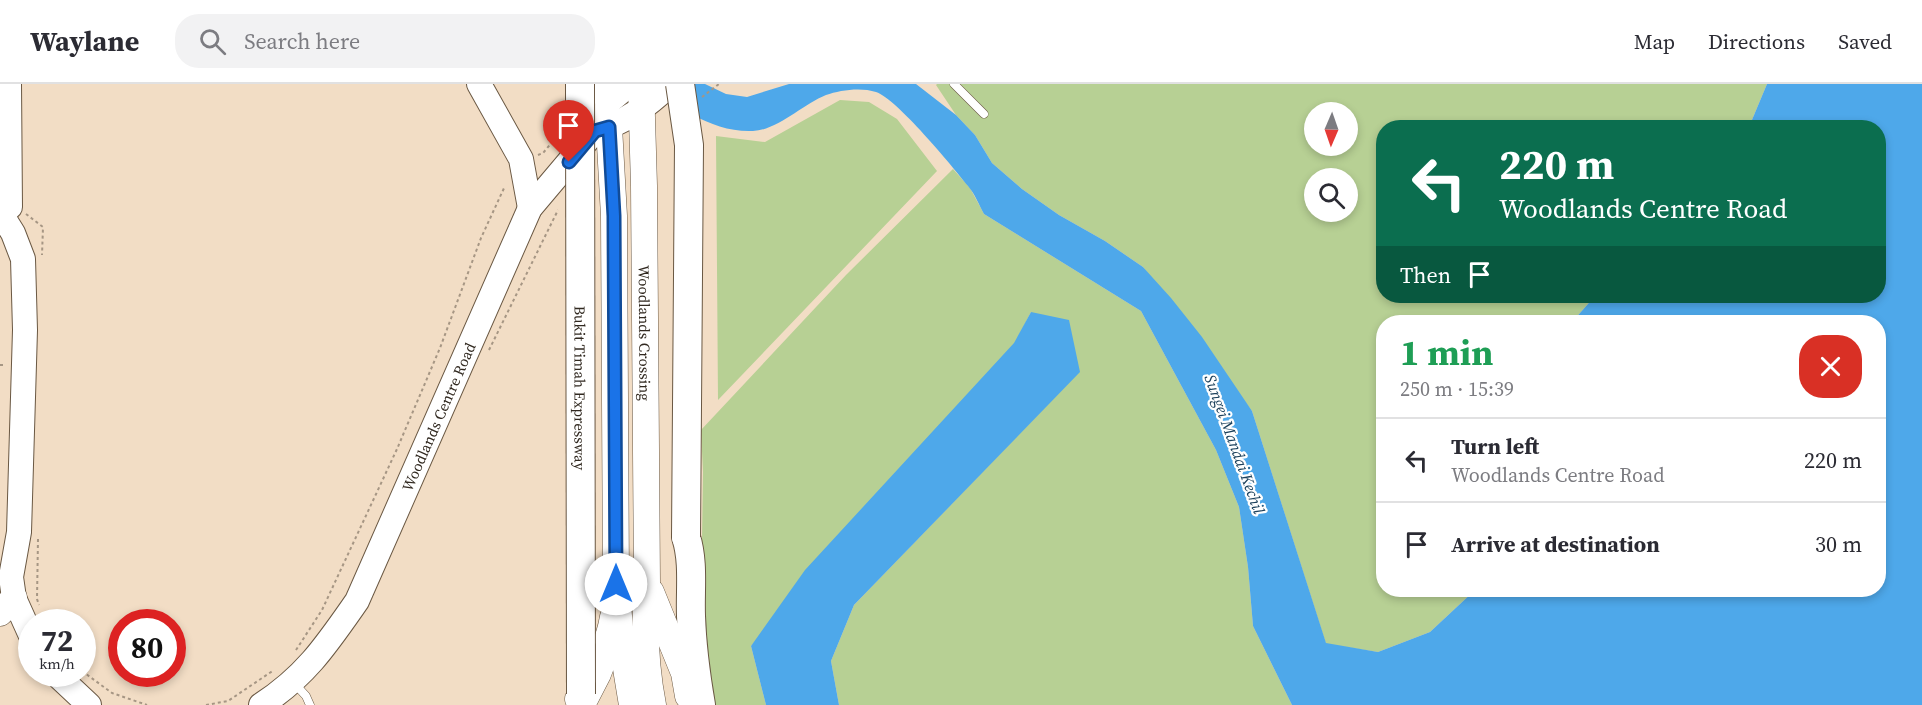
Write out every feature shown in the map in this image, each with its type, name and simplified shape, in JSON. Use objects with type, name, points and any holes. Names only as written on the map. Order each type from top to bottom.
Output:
[{"type":"highway","name":"Bukit Timah Expressway","points":[[580,84],[583,701]]},
{"type":"highway","name":"Woodlands Crossing","points":[[641,84],[644,186],[646,643],[650,650],[649,702]]},
{"type":"highway","points":[[680,84],[689,146],[686,537],[683,551],[696,679],[701,705]]},
{"type":"highway","name":"Woodlands Crossing","points":[[606,106],[614,216],[616,584],[621,638],[614,705]]},
{"type":"highway","points":[[684,673],[686,570]]},
{"type":"highway","name":"Woodlands Crossing","points":[[647,582],[684,673],[689,705]]},
{"type":"highway","name":"Woodlands Crossing","points":[[583,701],[608,643],[616,584]]},
{"type":"highway","name":"Woodlands Crossing","points":[[621,638],[649,702]]},
{"type":"main road","points":[[9,84],[4,203],[22,260],[25,330],[20,532],[5,606],[18,621]]},
{"type":"main road","points":[[479,84],[521,159],[530,208]]},
{"type":"main road","points":[[606,106],[630,84]]},
{"type":"main road","points":[[606,106],[642,110],[671,84]]},
{"type":"main road","name":"Woodlands Centre Road","points":[[262,705],[286,675],[328,643],[357,601],[530,208],[595,131],[606,106]]},
{"type":"main road","points":[[0,236],[22,260]]},
{"type":"main road","points":[[70,687],[89,705]]},
{"type":"lane","points":[[954,84],[984,114]]},
{"type":"lane","points":[[583,701],[606,678],[621,638]]},
{"type":"lane","points":[[286,675],[306,696],[310,705]]},
{"type":"lane","points":[[262,705],[270,705]]},
{"type":"path","points":[[294,652],[322,610],[397,450],[440,348],[481,238],[507,182],[521,159],[543,153],[565,127]]},
{"type":"path","points":[[206,705],[228,701],[286,675]]},
{"type":"path","points":[[96,681],[112,693],[147,705]]},
{"type":"green space","points":[[937,84],[1767,84],[1752,120],[1376,120],[1376,303],[1589,303],[1578,315],[1376,315],[1376,597],[1468,597],[1430,632],[1378,652],[1326,644],[1252,411],[1143,267],[1105,241],[1059,215],[1022,189],[992,163],[975,135],[956,115]]},
{"type":"green space","points":[[840,100],[869,102],[897,119],[937,171],[718,400],[716,136],[765,142]]},
{"type":"green space","points":[[953,169],[970,188],[984,214],[1141,311],[1216,450],[1239,507],[1248,567],[1253,626],[1292,705],[839,705],[831,661],[854,605],[1079,372],[1031,312],[1015,343],[751,646],[766,705],[712,705],[701,607],[703,472],[701,430],[846,275]]},
{"type":"water","name":"Sungei Mandai Kechil","points":[[641,84],[705,84],[726,94],[747,97],[789,84],[916,84],[956,115],[975,135],[992,163],[1022,189],[1059,215],[1105,241],[1143,267],[1202,337],[1252,411],[1326,643],[1378,652],[1430,632],[1468,597],[1886,597],[1886,315],[1578,315],[1589,303],[1886,303],[1886,120],[1752,120],[1767,84],[1922,84],[1922,705],[1292,705],[1253,626],[1248,567],[1239,507],[1216,450],[1141,311],[984,214],[970,189],[937,149],[897,107],[876,92],[857,89],[832,93],[817,99],[781,122],[762,130],[753,131],[723,127],[694,116]]},
{"type":"water","points":[[1031,312],[1069,320],[1080,372],[854,605],[831,661],[839,705],[766,705],[751,646],[805,570],[1014,343]]},
{"type":"route","points":[[569,162],[595,131],[609,127],[614,216],[616,584]]}]
